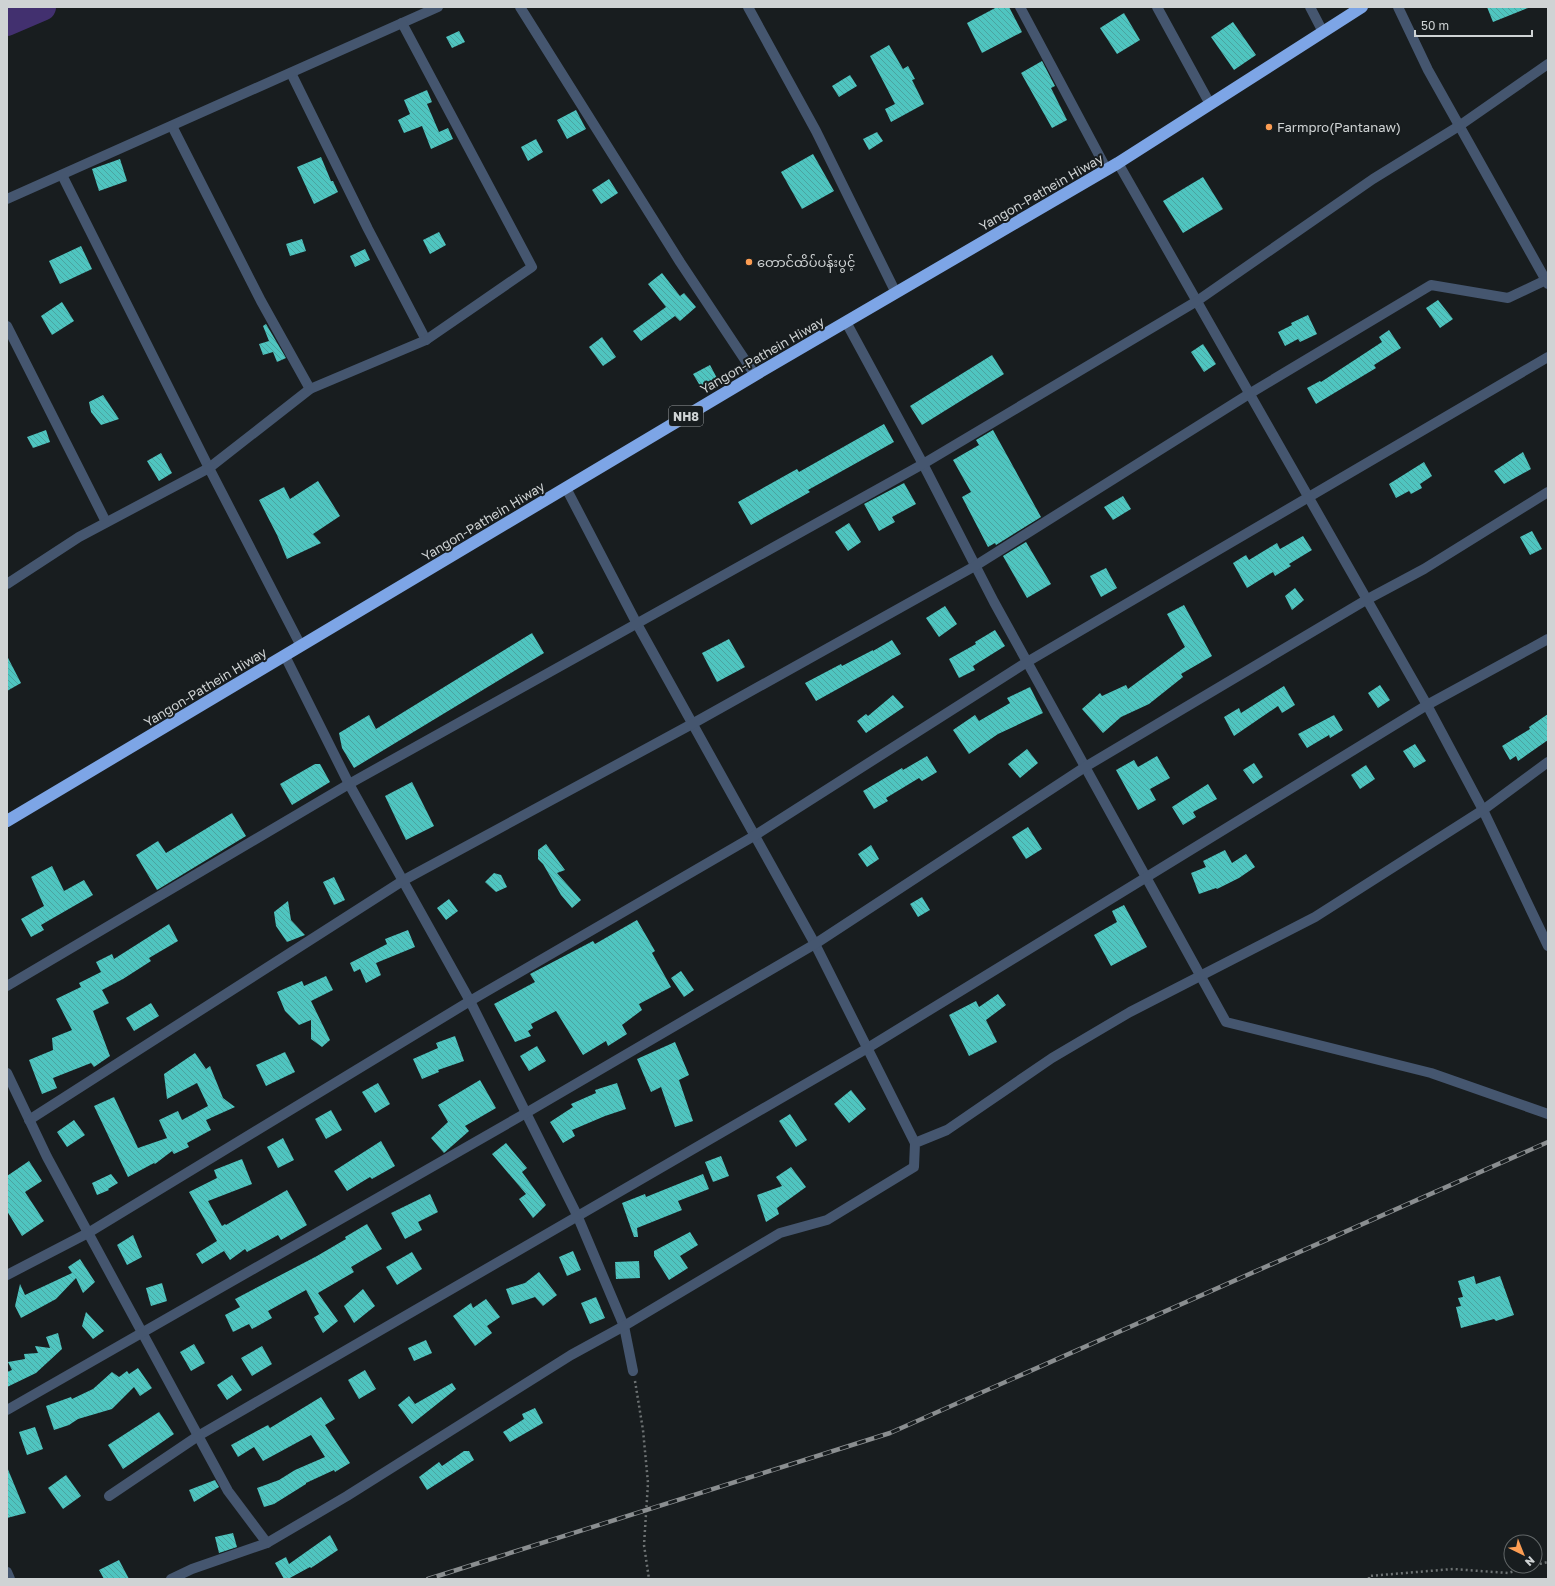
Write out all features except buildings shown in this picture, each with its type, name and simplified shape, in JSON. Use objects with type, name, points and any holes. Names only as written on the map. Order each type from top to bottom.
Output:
[{"type":"highway","name":"Yangon-Pathein Hiway","points":[[7,821],[755,375],[1107,170],[1362,7]]},
{"type":"street","points":[[7,199],[438,7]]},
{"type":"street","points":[[520,7],[680,262],[755,375]]},
{"type":"street","points":[[748,7],[816,131],[896,293]]},
{"type":"street","points":[[1020,7],[1107,170]]},
{"type":"street","points":[[1157,7],[1210,104]]},
{"type":"street","points":[[1310,7],[1323,32]]},
{"type":"street","points":[[29,1120],[404,880],[692,724],[975,566],[1249,394],[1431,285],[1508,298],[1547,282],[1428,70],[1398,7]]},
{"type":"street","points":[[7,584],[79,537],[209,468],[310,389],[426,340],[532,267],[402,23]]},
{"type":"street","points":[[7,986],[349,784],[923,464],[1197,301],[1373,179],[1459,126],[1548,64]]},
{"type":"street","points":[[291,73],[368,229],[426,340]]},
{"type":"street","points":[[172,126],[261,301],[310,389]]},
{"type":"street","points":[[1118,163],[1427,705],[1483,810],[1548,946]]},
{"type":"street","points":[[62,175],[209,468],[301,646]]},
{"type":"street","points":[[846,322],[923,464],[975,566],[1027,662],[1226,1022],[1431,1073],[1548,1114]]},
{"type":"street","points":[[7,326],[106,522]]},
{"type":"street","points":[[7,1275],[88,1234],[470,1001],[754,836],[1027,662],[1548,357]]},
{"type":"street","points":[[171,1579],[192,1569],[267,1542],[347,1496],[571,1355],[624,1326],[780,1233],[827,1220],[914,1167],[915,1143],[866,1049],[815,944],[637,624],[566,488]]},
{"type":"street","points":[[7,1410],[526,1114],[815,944],[1085,767],[1366,600],[1424,569],[1548,492]]},
{"type":"street","points":[[109,1496],[198,1436],[577,1215],[866,1049],[1427,705],[1548,639]]},
{"type":"street","points":[[285,656],[349,784],[404,880],[470,1001],[577,1215],[624,1326],[633,1371]]},
{"type":"street","points":[[915,1143],[947,1130],[1052,1058],[1124,1016],[1315,916],[1483,810],[1548,762]]},
{"type":"street","points":[[7,1073],[47,1157],[228,1491],[267,1542]]},
{"type":"street","points":[[7,1572],[10,1579]]},
{"type":"path","points":[[633,1371],[643,1430],[648,1483],[644,1545],[649,1579]]},
{"type":"path","points":[[1369,1579],[1369,1576],[1453,1569],[1503,1573]]},
{"type":"waterway","points":[[7,22],[42,7]]},
{"type":"railway","points":[[428,1579],[890,1433],[1548,1142]]},
{"type":"place","name":"Farmpro(Pantanaw)","points":[[1269,127]]},
{"type":"place","name":"တောင်ထိပ်ပန်းပွင့်","points":[[749,262]]}]
